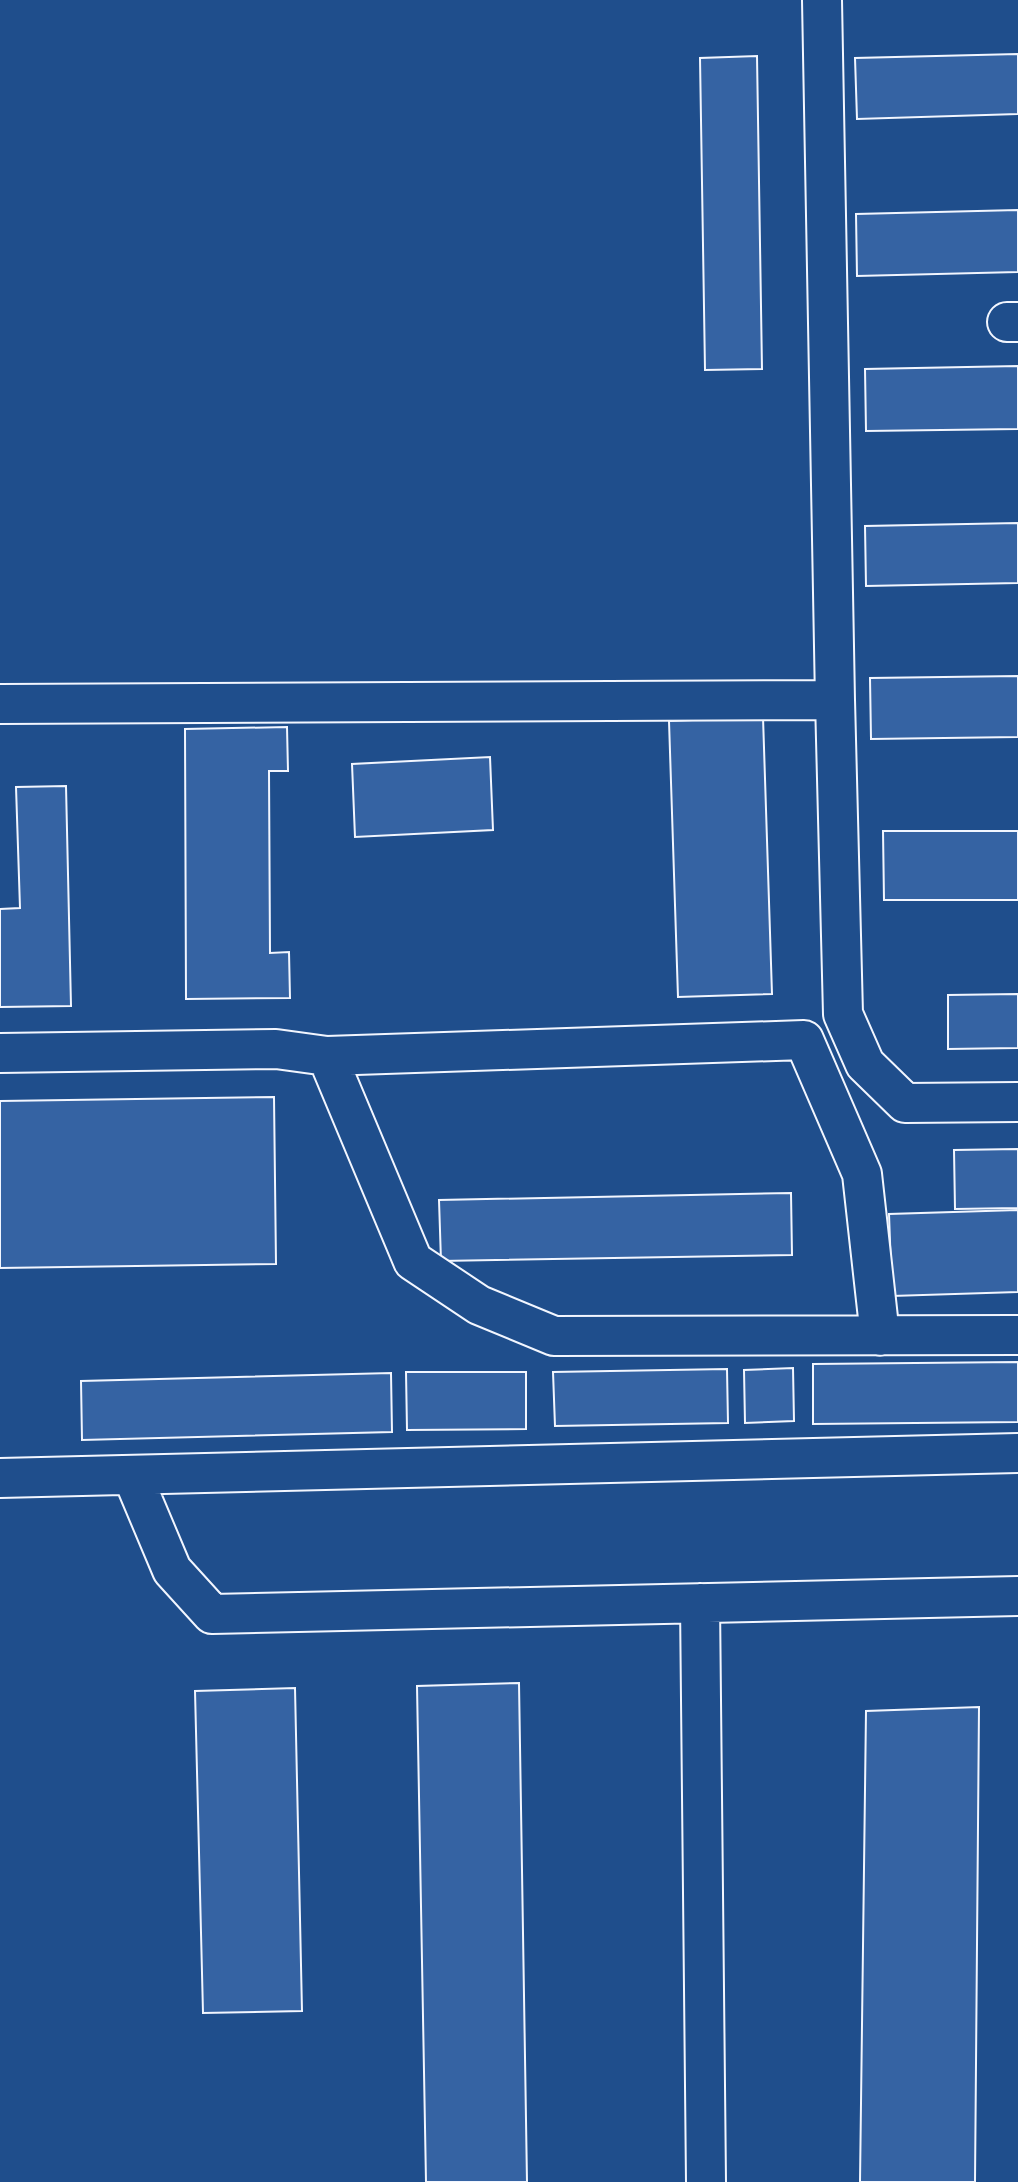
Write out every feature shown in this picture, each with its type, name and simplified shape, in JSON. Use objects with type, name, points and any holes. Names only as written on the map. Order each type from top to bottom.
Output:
[{"type":"lane","points":[[822,0],[843,1014],[865,1064],[905,1103],[1018,1102]]},
{"type":"lane","points":[[0,704],[835,700]]},
{"type":"lane","points":[[0,1053],[276,1049],[327,1056],[804,1040],[862,1174],[880,1336]]},
{"type":"lane","points":[[327,1056],[413,1261],[478,1305],[554,1336],[1018,1335]]},
{"type":"lane","points":[[0,1478],[1018,1453]]},
{"type":"lane","points":[[132,1475],[173,1570],[212,1614],[1018,1596]]},
{"type":"lane","points":[[700,1603],[706,2182]]},
{"type":"building","points":[[1018,54],[1018,114],[857,119],[855,58]]},
{"type":"building","points":[[757,56],[762,369],[705,370],[700,58]]},
{"type":"building","points":[[1018,210],[1018,272],[857,276],[856,214]]},
{"type":"building","points":[[1018,366],[1018,429],[866,431],[865,369]]},
{"type":"building","points":[[1018,523],[1018,583],[866,586],[865,526]]},
{"type":"building","points":[[1018,676],[1018,737],[871,739],[870,678]]},
{"type":"building","points":[[763,717],[772,994],[678,997],[669,721]]},
{"type":"building","points":[[287,727],[288,771],[269,771],[270,953],[289,952],[290,998],[186,999],[185,729]]},
{"type":"building","points":[[490,757],[493,830],[355,837],[352,764]]},
{"type":"building","points":[[66,786],[71,1006],[0,1007],[0,909],[20,908],[16,787]]},
{"type":"building","points":[[883,831],[1018,831],[1018,900],[884,900]]},
{"type":"building","points":[[1018,994],[1018,1048],[948,1049],[948,995]]},
{"type":"building","points":[[274,1097],[276,1264],[0,1268],[0,1101]]},
{"type":"building","points":[[1018,1149],[1018,1208],[955,1209],[954,1150]]},
{"type":"building","points":[[791,1193],[792,1255],[441,1261],[439,1200]]},
{"type":"building","points":[[1018,1210],[1018,1292],[892,1296],[889,1214]]},
{"type":"building","points":[[1018,1362],[1018,1422],[813,1424],[813,1364]]},
{"type":"building","points":[[793,1368],[794,1421],[745,1423],[744,1370]]},
{"type":"building","points":[[727,1369],[728,1423],[555,1426],[553,1372]]},
{"type":"building","points":[[406,1372],[526,1372],[526,1429],[407,1430]]},
{"type":"building","points":[[391,1373],[392,1432],[82,1440],[81,1381]]},
{"type":"building","points":[[519,1683],[527,2182],[426,2182],[417,1686]]},
{"type":"building","points":[[295,1688],[302,2011],[203,2013],[195,1691]]},
{"type":"building","points":[[979,1707],[975,2182],[860,2182],[866,1711]]}]
